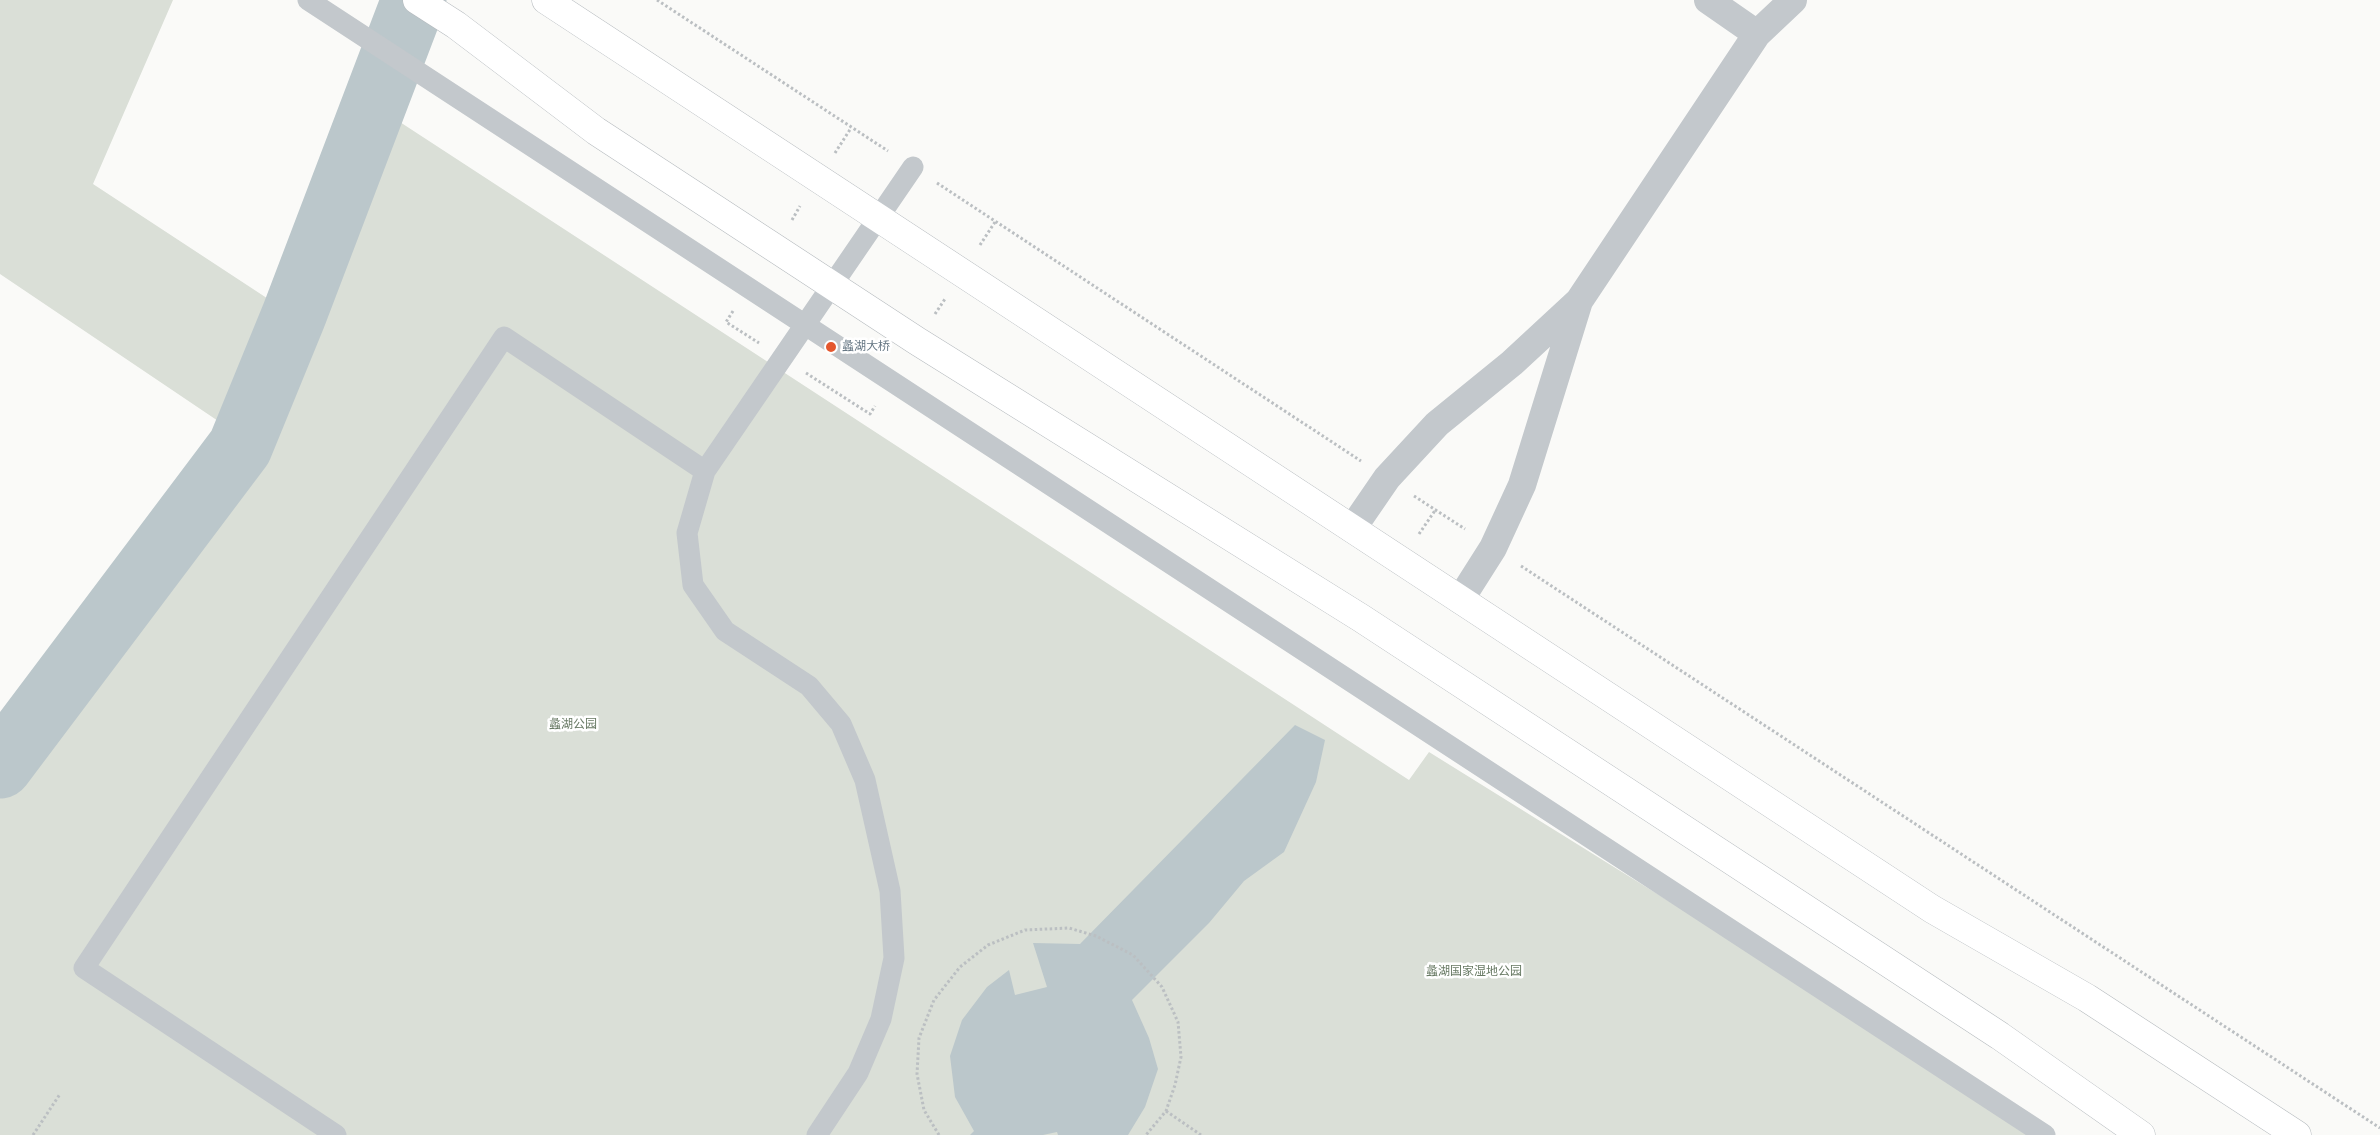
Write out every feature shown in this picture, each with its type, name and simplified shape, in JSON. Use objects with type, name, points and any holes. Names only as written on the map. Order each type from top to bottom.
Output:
[{"type":"main road","points":[[417,0],[456,25],[596,131],[917,341],[1337,602],[2000,1036],[2141,1135]]},
{"type":"main road","points":[[546,0],[1932,908],[2087,998],[2297,1135]]},
{"type":"street","points":[[1708,0],[1757,34]]},
{"type":"street","points":[[1352,529],[1387,478],[1437,424],[1512,363],[1579,301],[1757,34],[1793,0]]},
{"type":"street","points":[[1460,600],[1493,548],[1522,485],[1579,301]]},
{"type":"lane","points":[[308,0],[2045,1135]]},
{"type":"lane","points":[[818,1135],[858,1073],[881,1019],[894,958],[890,891],[865,780],[841,724],[809,686],[725,631],[693,585],[687,533],[705,471],[913,167]]},
{"type":"lane","points":[[336,1135],[84,968],[504,337],[705,471]]},
{"type":"path","points":[[939,1135],[924,1110],[916,1074],[919,1038],[934,1000],[960,967],[988,946],[1025,930],[1069,928],[1096,936],[1133,955],[1162,987],[1178,1022],[1181,1057],[1166,1111],[1146,1135]]},
{"type":"path","points":[[33,1135],[60,1094]]},
{"type":"path","points":[[1166,1111],[1201,1135]]},
{"type":"green space","name":"蠡湖公园","points":[[0,0],[173,0],[93,184],[314,329],[383,111],[1409,780],[1429,752],[2045,1135],[0,1135],[0,732],[230,429],[0,274]]},
{"type":"shaded area","points":[[1295,725],[1325,740],[1316,782],[1284,852],[1244,881],[1209,923],[1132,1000],[1149,1038],[1158,1069],[1145,1107],[1128,1135],[1058,1135],[1057,1132],[1043,1135],[970,1135],[974,1131],[955,1097],[950,1056],[962,1020],[987,987],[1009,970],[1015,995],[1047,987],[1033,943],[1080,944]]},
{"type":"waterway","points":[[0,766],[240,447],[294,315],[414,0]]},
{"type":"place","name":"蠡湖大桥","points":[[831,347]]},
{"type":"park label","name":"蠡湖国家湿地公园","points":[[1474,972]]}]
